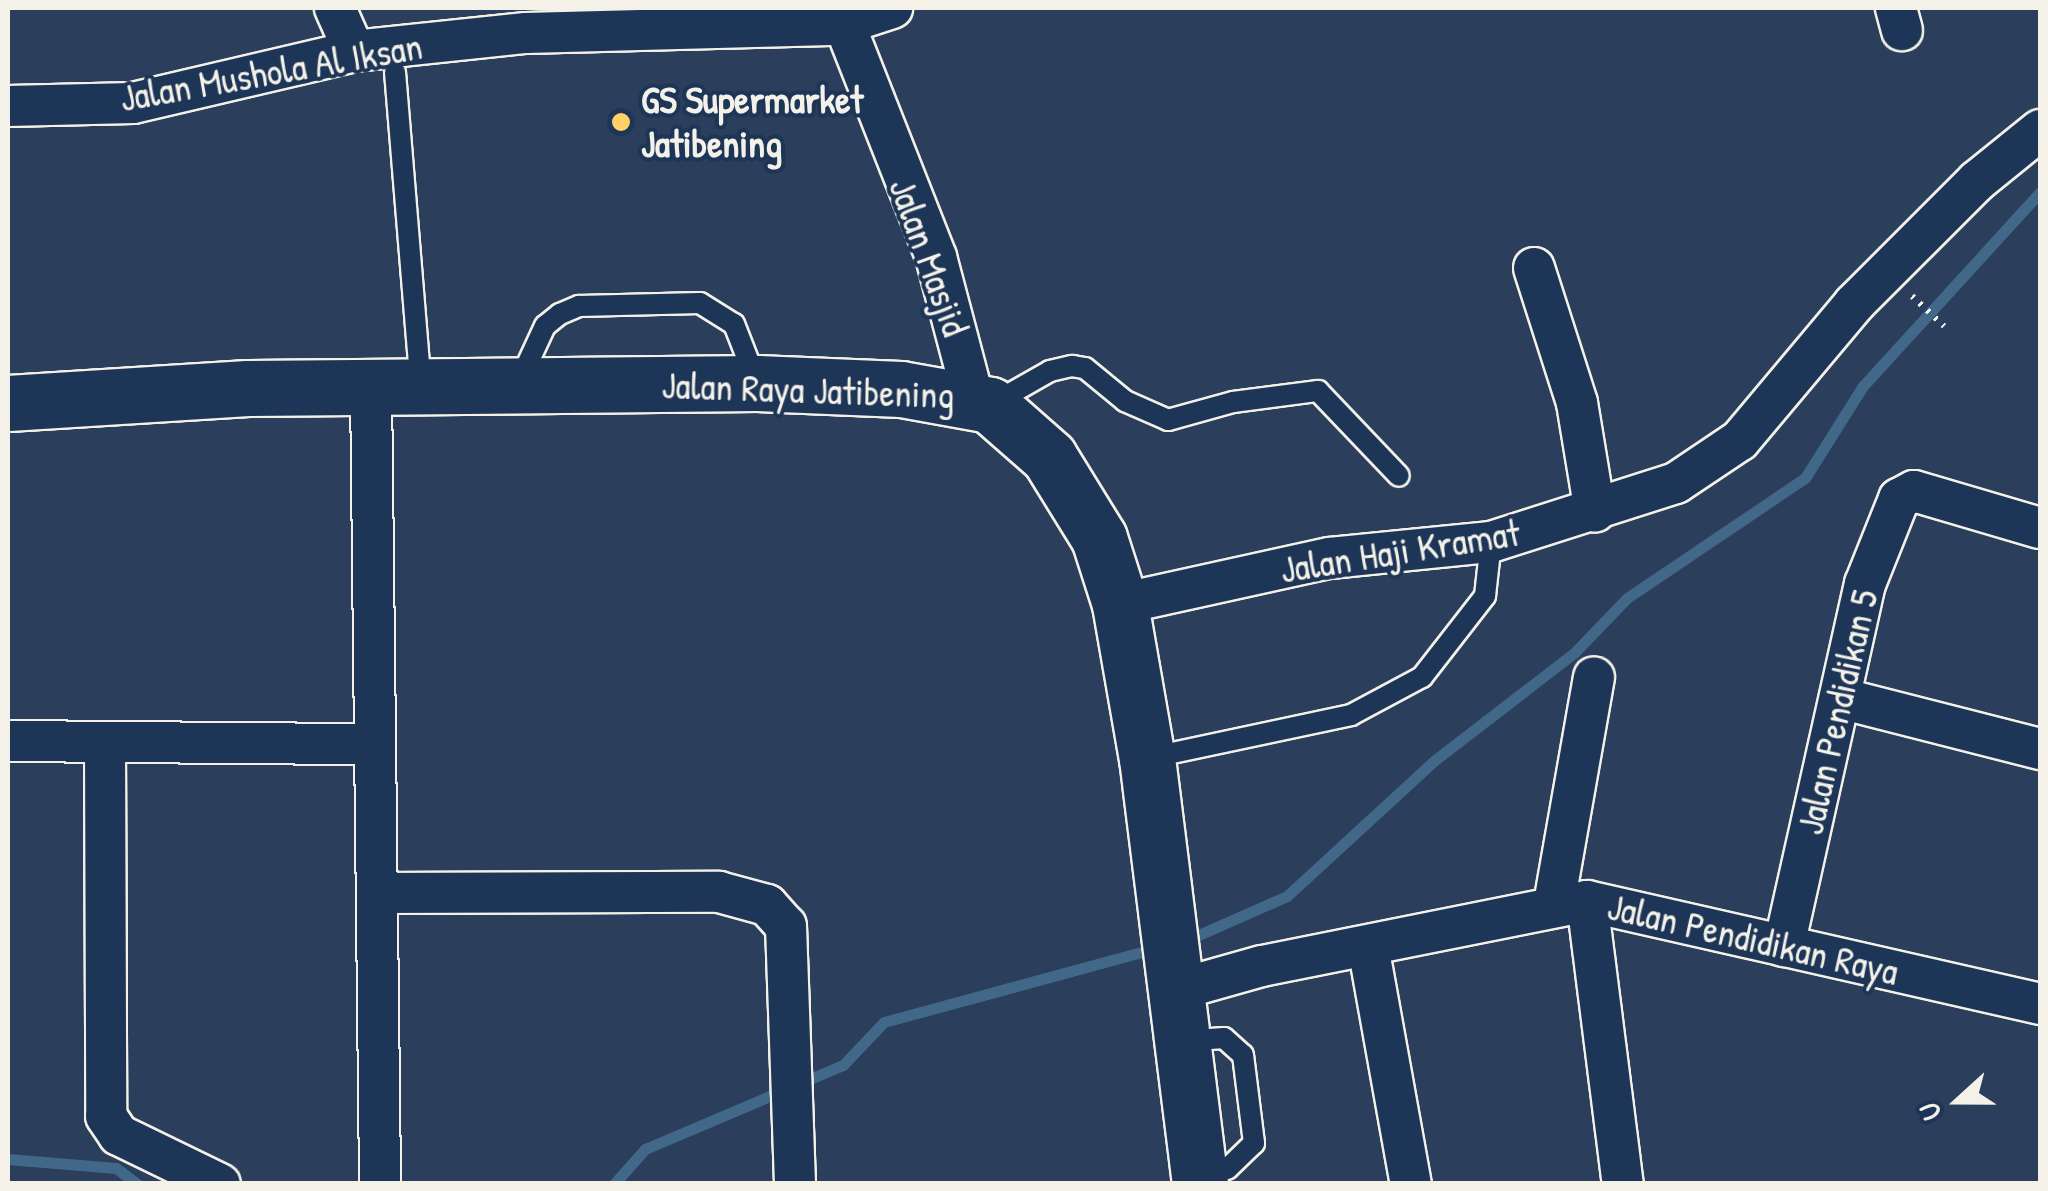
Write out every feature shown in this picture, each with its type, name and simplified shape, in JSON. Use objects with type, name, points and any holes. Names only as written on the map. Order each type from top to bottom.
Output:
[{"type":"main road","name":"Jalan Raya Jatibening","points":[[8,403],[396,387],[757,383],[982,401],[1049,457],[1099,538],[1120,604],[1147,758],[1200,1179]]},
{"type":"street","points":[[335,8],[354,52]]},
{"type":"street","name":"Jalan Mushola Al Iksan","points":[[8,106],[133,102],[354,52],[526,33],[839,16],[892,8]]},
{"type":"street","name":"Jalan Masjid","points":[[839,16],[936,257],[982,401]]},
{"type":"street","name":"Jalan Haji Kramat","points":[[1120,604],[1330,558],[1491,542],[1596,512],[1676,483],[1740,440],[1854,304],[1976,181],[2040,130]]},
{"type":"street","points":[[1534,268],[1578,403],[1596,512]]},
{"type":"street","points":[[380,1184],[376,744],[396,387]]},
{"type":"street","name":"Jalan Pendidikan 5","points":[[1784,946],[1865,584],[1899,499],[1914,491],[2040,528]]},
{"type":"street","points":[[1594,676],[1571,902],[1622,1184]]},
{"type":"street","points":[[1840,698],[2040,749]]},
{"type":"street","points":[[8,742],[376,744]]},
{"type":"street","points":[[105,742],[106,1116],[119,1135],[220,1184]]},
{"type":"street","points":[[377,894],[719,892],[768,905],[786,926],[796,1120],[794,1184]]},
{"type":"street","name":"Jalan Pendidikan Raya","points":[[1173,984],[1571,902],[2040,1004]]},
{"type":"street","points":[[1368,946],[1411,1184]]},
{"type":"lane","points":[[395,72],[396,387]]},
{"type":"lane","points":[[518,384],[545,326],[560,314],[579,306],[700,303],[734,324],[757,383]]},
{"type":"lane","points":[[982,401],[1050,370],[1072,366],[1086,368],[1147,414],[1168,420],[1233,402],[1318,390],[1399,476]]},
{"type":"lane","points":[[1147,758],[1351,715],[1422,677],[1485,596],[1491,542]]},
{"type":"path","points":[[1924,307],[1944,326]]},
{"type":"waterway","points":[[1185,941],[1287,896],[1435,760],[1575,652],[1627,598],[1805,478],[1863,386],[2040,192]]},
{"type":"waterway","points":[[614,1184],[645,1149],[843,1065],[884,1022],[1157,948]]},
{"type":"waterway","points":[[8,1159],[116,1168],[137,1184]]},
{"type":"place","name":"GS Supermarket Jatibening","points":[[621,122]]}]
